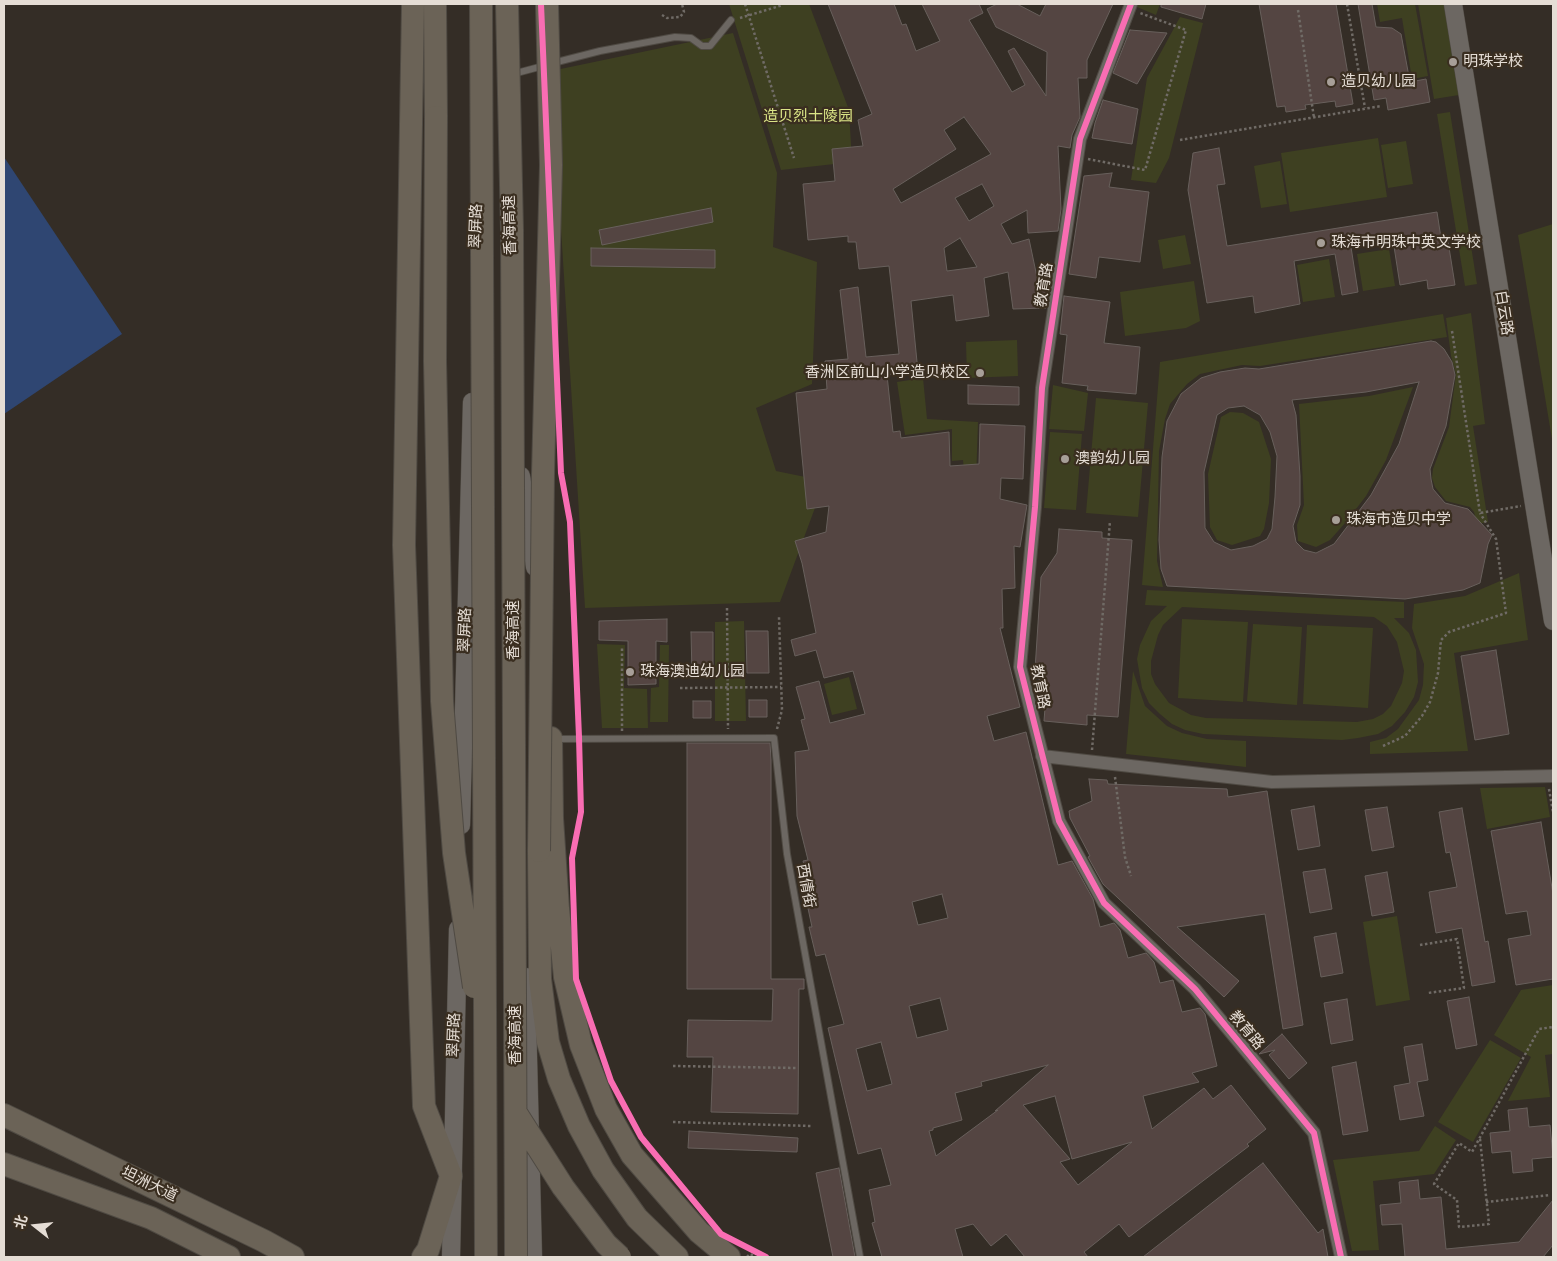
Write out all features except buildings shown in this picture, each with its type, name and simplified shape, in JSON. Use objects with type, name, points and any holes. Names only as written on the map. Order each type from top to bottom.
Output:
[{"type":"highway","points":[[413,4],[404,545],[424,1106],[451,1176],[428,1250],[423,1257]]},
{"type":"highway","points":[[435,4],[435,361],[438,545],[442,701],[454,854],[477,1009],[502,1090],[562,1187],[606,1244],[620,1257]]},
{"type":"highway","name":"香海高速","points":[[481,4],[486,1257]]},
{"type":"highway","name":"香海高速","points":[[509,4],[512,230],[516,1257]]},
{"type":"highway","points":[[547,4],[551,165],[543,474],[539,851],[540,980],[548,1042],[578,1126],[603,1170],[637,1218],[677,1257]]},
{"type":"highway","points":[[549,659],[552,818],[558,909],[565,977],[581,1045],[606,1109],[632,1155],[699,1232],[736,1251]]},
{"type":"highway","name":"坦洲大道","points":[[4,1114],[293,1257]]},
{"type":"highway","name":"坦洲大道","points":[[4,1164],[150,1218],[230,1257]]},
{"type":"main road","name":"翠屏路","points":[[451,1257],[451,1176],[479,153],[473,4]]},
{"type":"main road","points":[[509,4],[513,74],[523,881],[533,1257]]},
{"type":"main road","name":"白云路","points":[[1453,4],[1553,621]]},
{"type":"main road","points":[[518,459],[549,659]]},
{"type":"street","name":"教育路","points":[[1130,7],[1080,139],[1042,388],[1035,507],[1020,667],[1059,821],[1104,903],[1195,989],[1314,1133],[1341,1257]]},
{"type":"street","points":[[1042,756],[1272,782],[1550,776]]},
{"type":"lane","points":[[513,74],[600,50],[675,37],[690,38],[702,46],[710,46],[731,20]]},
{"type":"lane","points":[[550,739],[622,737],[774,738]]},
{"type":"lane","name":"西倩街","points":[[774,738],[786,854],[860,1257]]},
{"type":"path","points":[[662,15],[667,18],[680,17],[684,12],[682,4]]},
{"type":"path","points":[[745,4],[794,158]]},
{"type":"path","points":[[1347,4],[1365,109]]},
{"type":"path","points":[[731,20],[783,5]]},
{"type":"path","points":[[1077,157],[1145,170],[1186,30],[1130,7]]},
{"type":"path","points":[[1298,10],[1314,118]]},
{"type":"path","points":[[1180,140],[1381,106]]},
{"type":"path","points":[[1383,746],[1405,736],[1422,716],[1430,702],[1438,673],[1441,640],[1449,632],[1506,613],[1496,539],[1480,513],[1452,331]]},
{"type":"path","points":[[1480,513],[1534,504]]},
{"type":"path","points":[[1092,761],[1110,521]]},
{"type":"path","points":[[727,608],[728,738]]},
{"type":"path","points":[[774,738],[782,710],[779,617]]},
{"type":"path","points":[[622,648],[622,737]]},
{"type":"path","points":[[680,688],[781,687]]},
{"type":"path","points":[[1114,763],[1125,857],[1131,876]]},
{"type":"path","points":[[1550,776],[1553,812]]},
{"type":"path","points":[[1420,944],[1457,939],[1464,988],[1428,993]]},
{"type":"path","points":[[1480,1139],[1488,1224],[1459,1227],[1457,1200],[1434,1184],[1459,1143],[1472,1152],[1539,1029],[1553,1027]]},
{"type":"path","points":[[673,1066],[798,1068]]},
{"type":"path","points":[[673,1122],[812,1126]]},
{"type":"path","points":[[1486,1202],[1550,1196]]},
{"type":"path","points":[[736,1251],[766,1257]]},
{"type":"path","points":[[747,1257],[750,1254],[756,1257]]},
{"type":"green space","name":"造贝烈士陵园","points":[[729,4],[809,4],[849,110],[852,162],[781,170]]},
{"type":"green space","points":[[1138,4],[1160,4],[1156,15],[1137,7]]},
{"type":"green space","points":[[1377,4],[1415,4],[1428,76],[1412,79],[1402,18],[1380,22]]},
{"type":"green space","points":[[1418,4],[1444,4],[1459,95],[1434,99]]},
{"type":"green space","points":[[1180,17],[1203,23],[1169,158],[1156,183],[1131,180],[1147,78]]},
{"type":"green space","points":[[733,33],[777,173],[773,247],[817,262],[812,384],[756,408],[776,471],[825,481],[780,602],[585,608],[551,71]]},
{"type":"green space","points":[[1450,112],[1477,284],[1465,286],[1437,114]]},
{"type":"green space","points":[[1378,138],[1387,197],[1290,212],[1281,153]]},
{"type":"green space","points":[[1406,141],[1413,184],[1388,188],[1381,145]]},
{"type":"green space","points":[[1280,161],[1287,204],[1261,208],[1254,166]]},
{"type":"green space","points":[[1553,224],[1553,445],[1518,235]]},
{"type":"green space","points":[[1185,235],[1191,264],[1163,269],[1158,240]]},
{"type":"green space","points":[[1389,249],[1395,286],[1363,291],[1357,254]]},
{"type":"green space","points":[[1329,259],[1335,297],[1303,302],[1297,265]]},
{"type":"green space","points":[[1194,281],[1200,321],[1186,328],[1125,336],[1120,292]]},
{"type":"green space","points":[[1471,313],[1485,424],[1473,426],[1488,522],[1477,524],[1474,512],[1470,507],[1446,501],[1435,487],[1432,478],[1433,469],[1449,427],[1456,374],[1451,356],[1446,318]]},
{"type":"green space","points":[[1443,314],[1447,337],[1260,366],[1242,365],[1200,374],[1187,384],[1170,404],[1159,451],[1157,561],[1163,587],[1142,585],[1160,362]]},
{"type":"green space","points":[[1017,340],[1018,376],[967,378],[966,342]]},
{"type":"green space","points":[[923,378],[927,419],[978,422],[976,481],[965,482],[963,460],[952,461],[952,429],[905,435],[897,382]]},
{"type":"green space","points":[[1053,385],[1088,393],[1084,431],[1049,429]]},
{"type":"green space","points":[[1413,387],[1386,460],[1366,496],[1330,540],[1316,547],[1298,541],[1297,525],[1304,505],[1299,404],[1369,396]]},
{"type":"green space","points":[[1096,398],[1148,403],[1138,517],[1086,513]]},
{"type":"green space","points":[[1230,412],[1243,413],[1259,422],[1271,459],[1269,503],[1264,529],[1260,536],[1232,545],[1217,540],[1210,527],[1208,474],[1221,417]]},
{"type":"green space","points":[[1050,432],[1082,434],[1076,510],[1044,508]]},
{"type":"green space","points":[[1519,573],[1528,640],[1454,653],[1468,751],[1370,754],[1370,742],[1386,738],[1398,729],[1419,700],[1423,685],[1424,664],[1412,628],[1414,604],[1465,596]]},
{"type":"green space","points":[[1147,590],[1404,602],[1404,618],[1394,618],[1409,633],[1416,650],[1418,682],[1414,697],[1405,712],[1392,726],[1378,734],[1358,738],[1342,740],[1203,734],[1185,730],[1172,724],[1160,714],[1149,703],[1142,688],[1137,659],[1140,645],[1151,621],[1167,606],[1145,605]],"holes":[[[1182,607],[1374,617],[1387,626],[1397,642],[1404,671],[1402,683],[1391,706],[1383,714],[1373,719],[1357,722],[1206,718],[1191,715],[1169,703],[1155,684],[1151,674],[1151,661],[1158,635],[1163,625]]]},
{"type":"green space","points":[[1182,619],[1248,622],[1243,702],[1178,698]]},
{"type":"green space","points":[[744,621],[746,721],[715,721],[715,622]]},
{"type":"green space","points":[[1253,624],[1302,627],[1297,705],[1247,701]]},
{"type":"green space","points":[[1307,625],[1373,628],[1368,708],[1303,704]]},
{"type":"green space","points":[[597,644],[625,645],[624,688],[647,689],[648,728],[602,728]]},
{"type":"green space","points":[[660,645],[669,645],[668,722],[650,722],[651,688],[659,687]]},
{"type":"green space","points":[[1133,671],[1145,706],[1167,726],[1182,733],[1207,739],[1246,741],[1246,767],[1126,754]]},
{"type":"green space","points":[[849,677],[857,709],[832,715],[824,684]]},
{"type":"green space","points":[[1545,787],[1550,817],[1487,829],[1480,788]]},
{"type":"green space","points":[[1397,916],[1410,1000],[1376,1006],[1363,922]]},
{"type":"green space","points":[[1553,985],[1553,1054],[1545,1055],[1550,1097],[1508,1101],[1531,1057],[1494,1035],[1521,990]]},
{"type":"green space","points":[[1490,1040],[1521,1058],[1473,1142],[1438,1122]]},
{"type":"green space","points":[[1435,1126],[1456,1140],[1434,1174],[1373,1181],[1379,1250],[1352,1251],[1333,1160],[1419,1151]]},
{"type":"water","points":[[4,157],[122,334],[4,414]]},
{"type":"cycle path","points":[[541,4],[561,473],[570,522],[579,737],[581,812],[572,858],[576,979],[611,1081],[641,1137],[721,1234],[766,1257]]},
{"type":"cycle path","points":[[1131,4],[1080,139],[1042,388],[1035,507],[1020,667],[1059,821],[1104,903],[1195,989],[1314,1133],[1341,1257]]},
{"type":"place","name":"明珠学校","points":[[1453,62]]},
{"type":"place","name":"造贝幼儿园","points":[[1331,82]]},
{"type":"place","name":"珠海市明珠中英文学校","points":[[1321,243]]},
{"type":"place","name":"香洲区前山小学造贝校区","points":[[980,373]]},
{"type":"place","name":"澳韵幼儿园","points":[[1065,459]]},
{"type":"place","name":"珠海市造贝中学","points":[[1336,520]]},
{"type":"place","name":"珠海澳迪幼儿园","points":[[630,672]]}]
